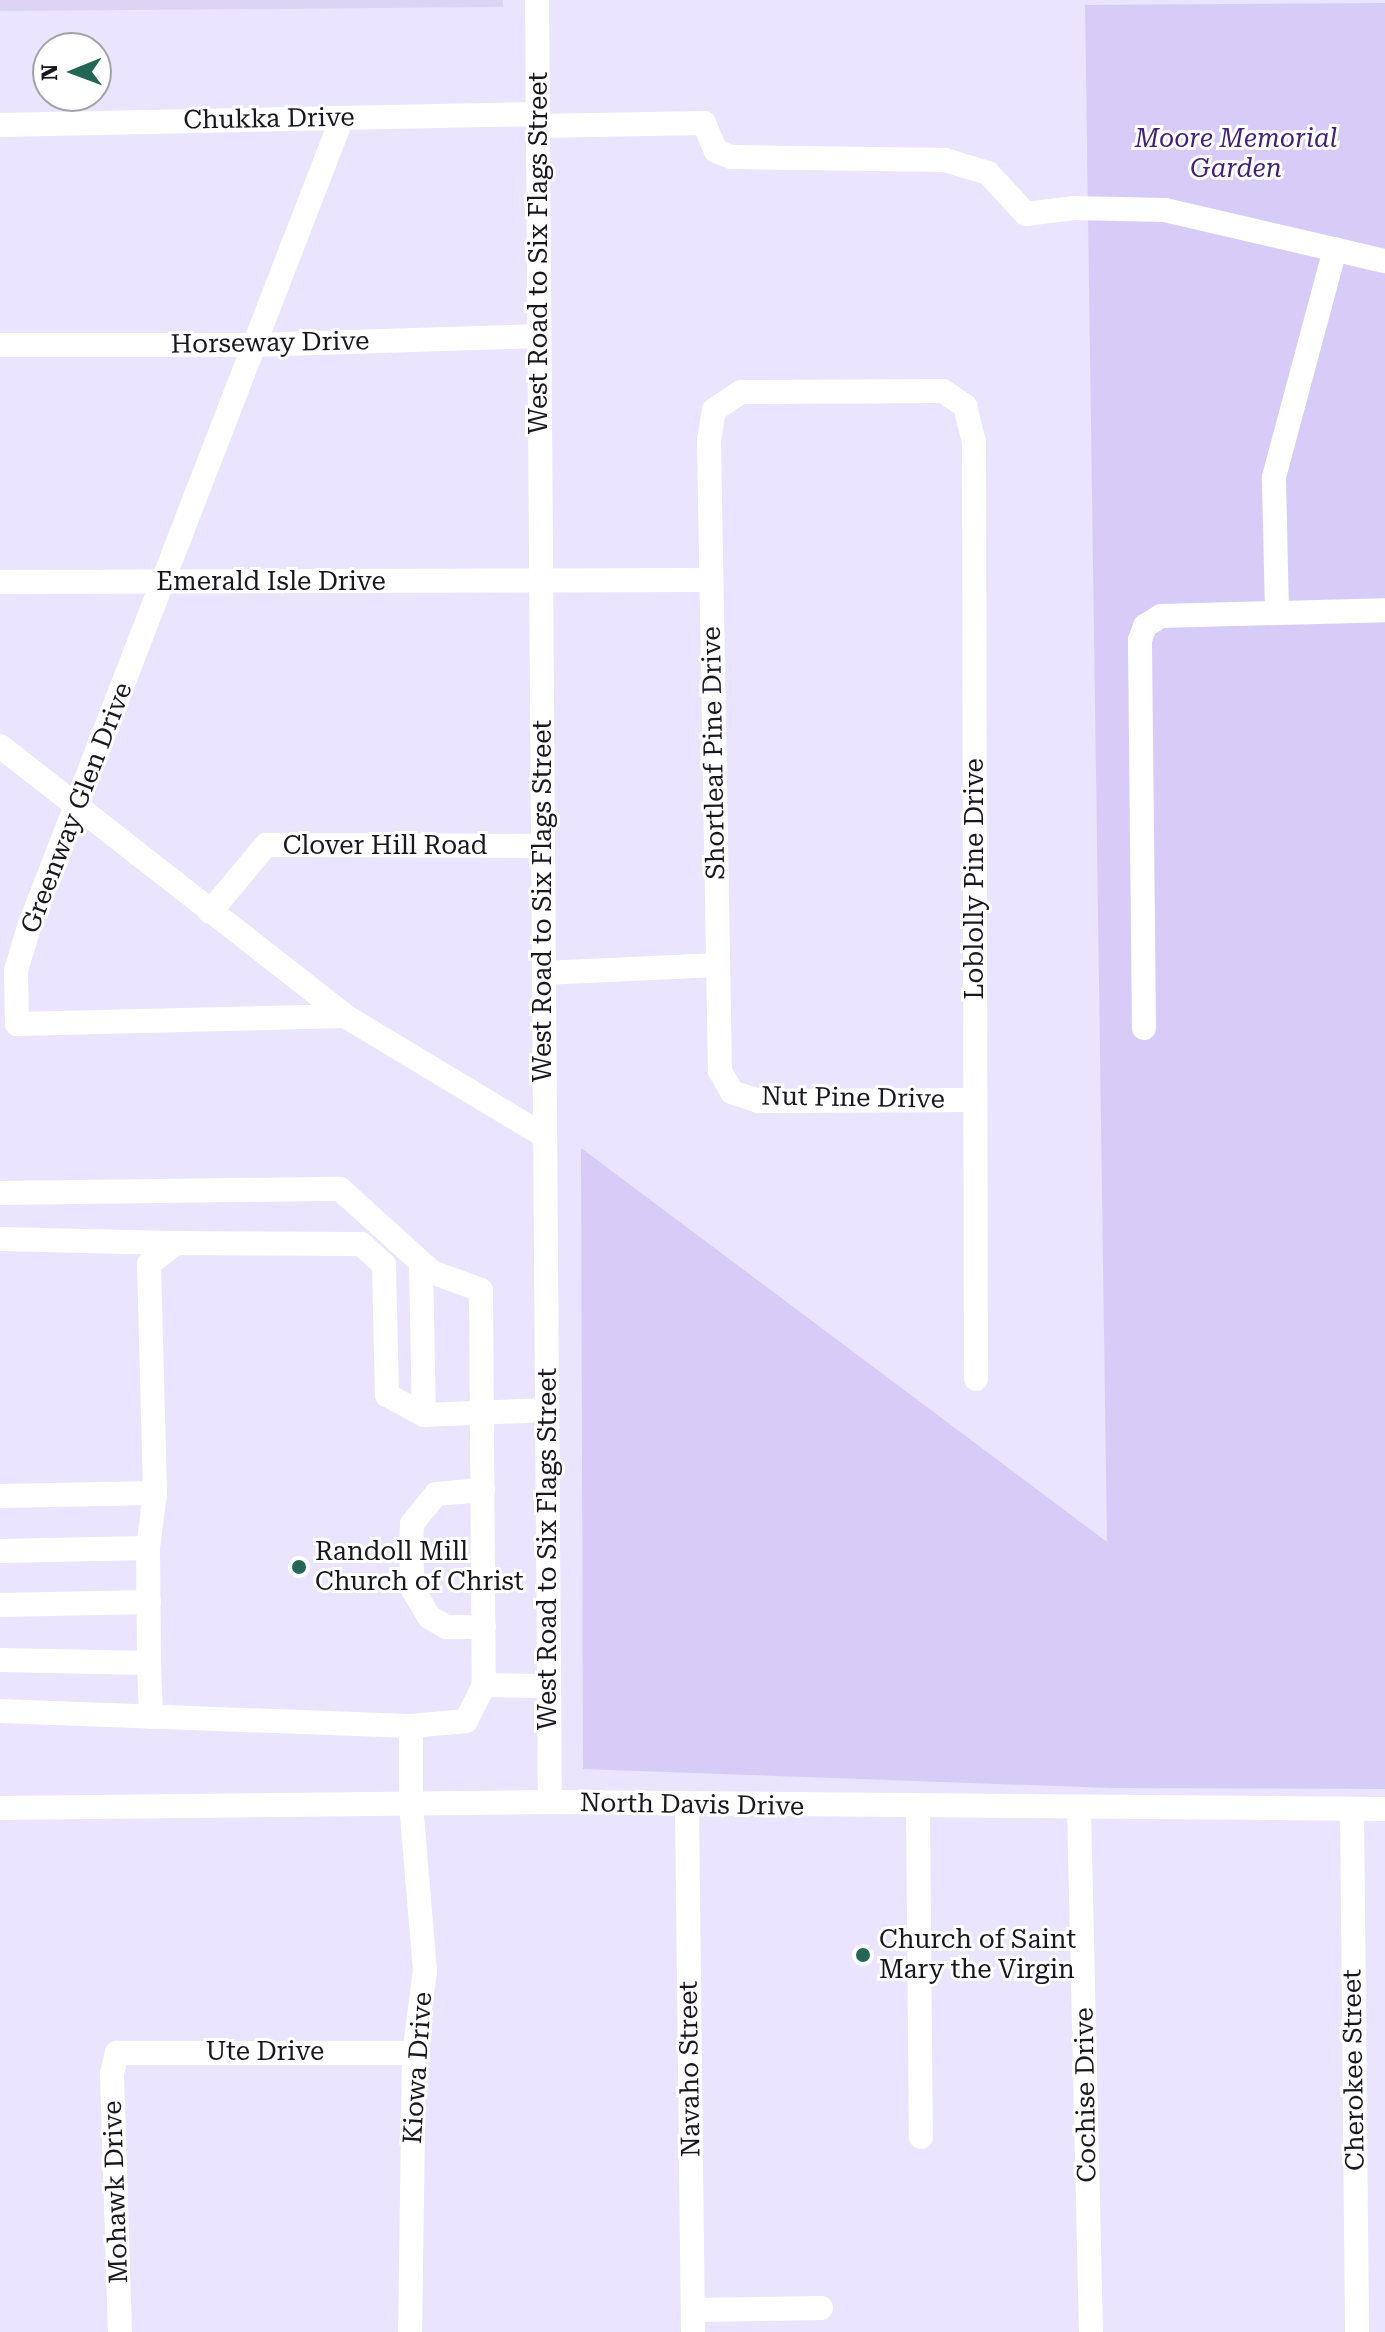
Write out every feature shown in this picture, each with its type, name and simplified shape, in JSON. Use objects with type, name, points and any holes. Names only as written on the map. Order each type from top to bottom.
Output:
[{"type":"street","name":"West Road to Six Flags Street","points":[[537,0],[550,1802]]},
{"type":"street","name":"Chukka Drive","points":[[0,125],[342,118],[704,123],[716,151],[731,157],[945,160],[988,173],[1026,214],[1074,208],[1165,210],[1335,249]]},
{"type":"street","name":"Greenway Glen Drive","points":[[342,118],[16,970],[9,1023],[345,1016]]},
{"type":"street","points":[[1277,613],[1274,477],[1335,249],[1385,261]]},
{"type":"street","name":"Horseway Drive","points":[[0,345],[253,345],[539,336]]},
{"type":"street","name":"Loblolly Pine Drive","points":[[714,410],[741,392],[943,391],[965,406],[974,442],[976,1379]]},
{"type":"street","name":"Shortleaf Pine Drive","points":[[714,410],[709,441],[720,1071],[732,1092]]},
{"type":"street","name":"Emerald Isle Drive","points":[[0,582],[711,580]]},
{"type":"street","points":[[1144,1028],[1140,640],[1145,626],[1161,616],[1385,610]]},
{"type":"street","points":[[0,746],[345,1016],[545,1136]]},
{"type":"street","name":"Clover Hill Road","points":[[210,912],[266,845],[543,846]]},
{"type":"street","points":[[544,973],[718,965]]},
{"type":"street","name":"Nut Pine Drive","points":[[732,1092],[759,1101],[975,1100]]},
{"type":"street","points":[[0,1193],[340,1189],[421,1263],[481,1290],[484,1627],[484,1685],[466,1721],[411,1726],[0,1711]]},
{"type":"street","points":[[0,1239],[361,1244],[384,1265],[387,1395],[424,1415],[547,1410]]},
{"type":"street","points":[[151,1717],[148,1548],[155,1493],[149,1264],[182,1243]]},
{"type":"street","points":[[421,1263],[424,1415]]},
{"type":"street","points":[[483,1490],[436,1494],[412,1524],[411,1552],[413,1590],[429,1617],[446,1627],[484,1627]]},
{"type":"street","points":[[0,1496],[155,1493]]},
{"type":"street","points":[[0,1551],[148,1548]]},
{"type":"street","points":[[0,1605],[149,1602]]},
{"type":"street","points":[[0,1660],[149,1663]]},
{"type":"street","points":[[484,1685],[549,1686]]},
{"type":"street","name":"Kiowa Drive","points":[[410,2332],[414,2053],[425,1971],[411,1804],[411,1726]]},
{"type":"street","name":"North Davis Drive","points":[[0,1808],[550,1802],[918,1808],[1385,1809]]},
{"type":"street","name":"Navaho Street","points":[[687,1806],[693,2321]]},
{"type":"street","points":[[918,1808],[921,2137]]},
{"type":"street","name":"Cochise Drive","points":[[1079,1809],[1091,2332]]},
{"type":"street","name":"Cherokee Street","points":[[1352,1809],[1357,2332]]},
{"type":"street","name":"Ute Drive","points":[[117,2053],[414,2053]]},
{"type":"street","name":"Mohawk Drive","points":[[117,2053],[112,2074],[120,2332]]},
{"type":"street","points":[[693,2321],[821,2308]]},
{"type":"shaded area","points":[[0,0],[503,0],[503,7],[0,11]]},
{"type":"green space","name":"Moore Memorial Garden","points":[[1385,3],[1385,1789],[1111,1788],[583,1769],[581,1148],[1107,1542],[1085,5]]},
{"type":"place","name":"Randoll Mill Church of Christ","points":[[299,1567]]},
{"type":"place","name":"Church of Saint Mary the Virgin","points":[[863,1955]]}]
